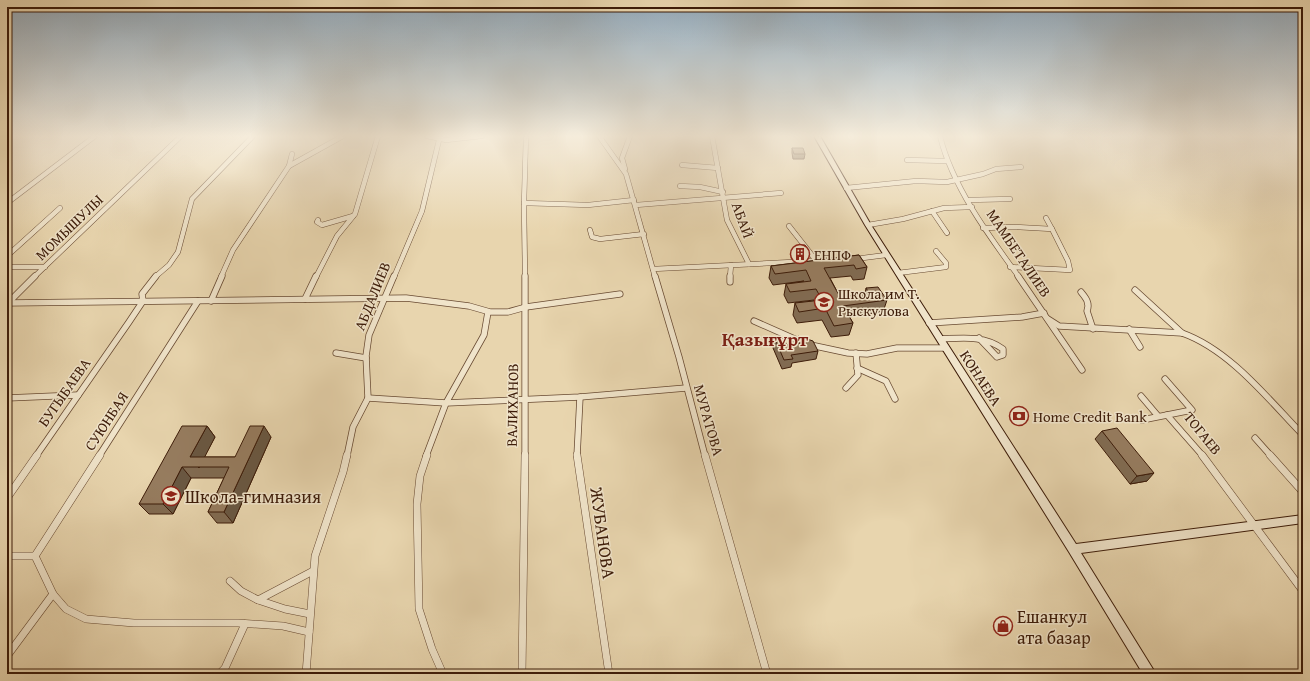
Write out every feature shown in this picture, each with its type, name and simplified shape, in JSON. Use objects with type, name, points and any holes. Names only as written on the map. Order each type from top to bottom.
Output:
[{"type":"main road","name":"КОНАЕВА","points":[[835,168],[886,255],[1073,549],[1150,674]]},
{"type":"main road","points":[[1073,549],[1303,519]]},
{"type":"street","points":[[7,203],[53,168]]},
{"type":"street","name":"МОМЫШУЛЫ","points":[[7,304],[148,168]]},
{"type":"street","name":"БУГЫБАЕВА","points":[[8,496],[143,301],[142,294],[150,282],[169,265],[178,252],[186,228],[192,200],[223,168]]},
{"type":"street","points":[[211,300],[233,250],[264,206],[287,168]]},
{"type":"street","points":[[305,300],[337,236],[354,216],[368,168]]},
{"type":"street","name":"АБДАЛИЕВ","points":[[368,398],[366,358],[369,335],[422,211],[432,168]]},
{"type":"street","name":"ВАЛИХАНОВ","points":[[522,674],[526,399],[524,204],[525,168]]},
{"type":"street","name":"МУРАТОВА","points":[[622,168],[626,174]]},
{"type":"street","name":"МУРАТОВА","points":[[624,168],[679,357],[686,388],[767,674]]},
{"type":"street","name":"АБАЙ","points":[[718,168],[727,220],[749,264]]},
{"type":"street","name":"МАМБЕТАЛИЕВ","points":[[952,168],[959,179],[983,228],[1044,313],[1082,370]]},
{"type":"street","points":[[846,188],[859,188],[880,184],[916,181],[947,182],[983,174],[996,169],[1011,168]]},
{"type":"street","points":[[680,186],[700,187],[723,195]]},
{"type":"street","points":[[524,204],[588,205],[723,195],[781,193]]},
{"type":"street","points":[[969,200],[1010,199]]},
{"type":"street","points":[[868,225],[903,219],[944,208],[972,207]]},
{"type":"street","points":[[7,256],[60,208]]},
{"type":"street","points":[[932,211],[947,233]]},
{"type":"street","points":[[318,220],[317,222],[322,225],[354,216]]},
{"type":"street","points":[[1010,267],[1070,270],[1068,261],[1046,218]]},
{"type":"street","points":[[789,226],[815,260]]},
{"type":"street","points":[[983,228],[1014,227],[1052,229]]},
{"type":"street","points":[[590,230],[592,237],[600,239],[644,234]]},
{"type":"street","points":[[898,273],[946,267],[946,263],[936,251]]},
{"type":"street","points":[[850,259],[886,255]]},
{"type":"street","points":[[653,269],[836,260]]},
{"type":"street","points":[[730,282],[732,265]]},
{"type":"street","points":[[7,267],[45,267]]},
{"type":"street","points":[[1135,290],[1182,333]]},
{"type":"street","points":[[1082,292],[1087,299],[1089,306],[1087,311],[1093,329]]},
{"type":"street","points":[[7,304],[385,298],[438,301],[469,306],[488,312],[508,312],[526,306],[620,294]]},
{"type":"street","name":"СУЮНБАЯ","points":[[35,556],[198,301]]},
{"type":"street","points":[[443,674],[432,649],[419,609],[417,504],[420,476],[431,441],[446,403],[484,335],[488,312]]},
{"type":"street","points":[[929,323],[1022,317],[1044,313]]},
{"type":"street","name":"МАМБЕТАЛИЕВ","points":[[1048,319],[1060,326],[1182,333],[1211,346],[1226,357],[1303,435]]},
{"type":"street","points":[[754,321],[786,338],[832,350],[863,354],[901,348],[945,348]]},
{"type":"street","points":[[1129,329],[1140,347]]},
{"type":"street","points":[[940,340],[968,336],[979,338]]},
{"type":"street","points":[[336,353],[366,358]]},
{"type":"street","points":[[846,388],[858,375],[856,353]]},
{"type":"street","points":[[857,368],[886,381],[895,399]]},
{"type":"street","name":"ТОГАЕВ","points":[[1165,379],[1192,410],[1167,414]]},
{"type":"street","points":[[306,674],[315,556],[343,472],[353,427],[368,398],[446,403],[580,397],[686,388]]},
{"type":"street","points":[[7,398],[78,396]]},
{"type":"street","points":[[1141,396],[1158,416]]},
{"type":"street","name":"ЖУБАНОВА","points":[[580,397],[577,456],[609,674]]},
{"type":"street","points":[[1142,420],[1167,414]]},
{"type":"street","name":"ТОГАЕВ","points":[[1167,414],[1206,461],[1303,591]]},
{"type":"street","points":[[1255,438],[1303,492]]},
{"type":"street","points":[[7,556],[35,556],[53,594],[66,609],[86,619],[134,623],[245,624],[283,626],[308,632]]},
{"type":"street","points":[[258,600],[313,571]]},
{"type":"street","points":[[230,581],[241,591],[258,600],[284,609],[310,614]]},
{"type":"street","points":[[7,656],[53,594]]},
{"type":"street","points":[[218,674],[225,668],[245,624]]},
{"type":"building","points":[[805,245],[808,250],[797,251],[795,246]]},
{"type":"building","points":[[859,255],[867,267],[856,269],[854,265],[824,268],[840,297],[869,293],[866,288],[878,287],[887,300],[843,306],[853,323],[834,326],[825,308],[799,312],[795,303],[822,300],[816,289],[790,292],[786,284],[811,281],[806,270],[775,274],[771,266]]},
{"type":"building","points":[[798,336],[813,341],[818,351],[791,355],[793,359],[784,360],[775,339],[783,338],[787,345],[801,343]]},
{"type":"building","points":[[182,426],[207,426],[190,457],[235,457],[250,426],[264,426],[224,512],[208,512],[229,467],[182,467],[163,504],[139,504]]},
{"type":"building","points":[[1117,428],[1154,473],[1137,476],[1102,431]]},
{"type":"place","name":"ЕНПФ","points":[[800,254]]},
{"type":"place","name":"Школа им Т. Рыскулова","points":[[824,302]]},
{"type":"place","name":"Home Credit Bank","points":[[1019,416]]},
{"type":"place","name":"Школа-гимназия","points":[[171,496]]},
{"type":"place","name":"Ешанкул ата базар","points":[[1003,626]]},
{"type":"district","name":"Қазығұрт","points":[[765,339]]}]
